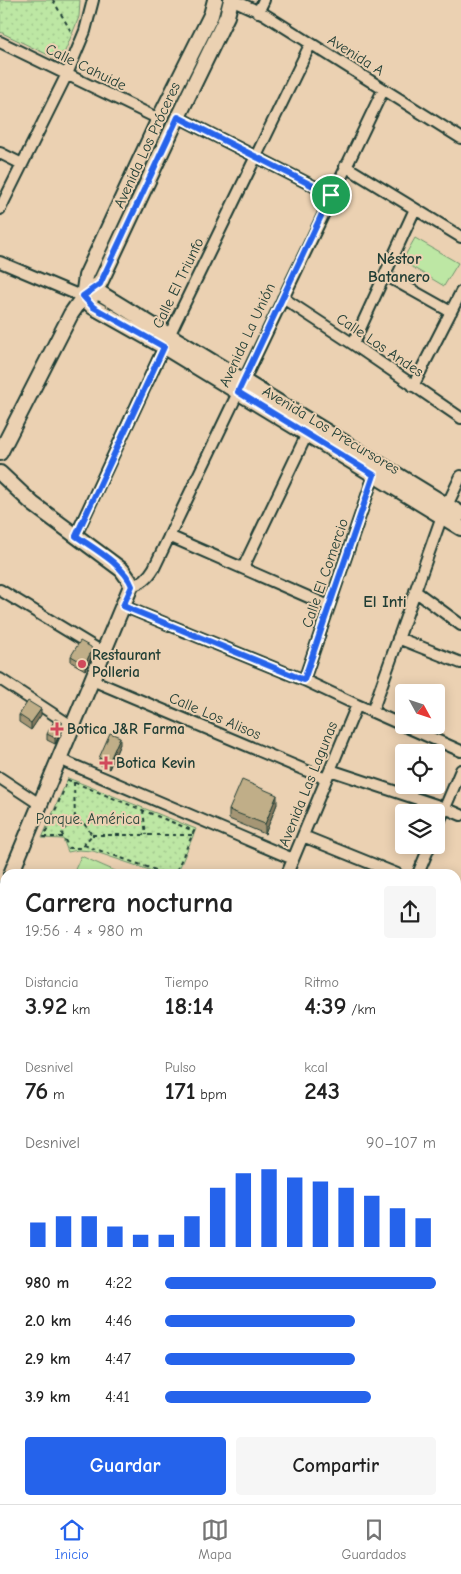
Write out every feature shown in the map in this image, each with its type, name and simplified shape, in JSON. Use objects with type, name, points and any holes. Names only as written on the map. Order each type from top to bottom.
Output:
[{"type":"street","points":[[0,209],[67,74],[89,20],[93,0]]},
{"type":"street","name":"Avenida Los Próceres","points":[[83,296],[86,276],[159,119],[211,15],[215,0]]},
{"type":"street","name":"Avenida Los Próceres","points":[[0,453],[62,329],[83,296],[100,284],[227,16],[232,0]]},
{"type":"street","name":"Avenida A","points":[[232,0],[264,14],[461,138]]},
{"type":"street","points":[[258,12],[264,0]]},
{"type":"street","name":"Calle Cahuide","points":[[0,42],[159,119]]},
{"type":"street","name":"Calle El Triunfo","points":[[76,536],[166,341],[310,44]]},
{"type":"street","name":"Avenida La Unión","points":[[132,586],[141,583],[154,568],[331,195],[383,90]]},
{"type":"street","points":[[178,117],[331,195]]},
{"type":"street","points":[[0,154],[22,164]]},
{"type":"street","points":[[345,166],[461,238]]},
{"type":"street","points":[[353,344],[415,209]]},
{"type":"street","name":"Avenida Los Precursores","points":[[0,262],[83,296],[93,307],[166,341],[444,510],[461,528]]},
{"type":"street","points":[[385,275],[451,312]]},
{"type":"street","points":[[413,386],[461,292]]},
{"type":"street","name":"Calle Los Andes","points":[[283,298],[461,418]]},
{"type":"street","name":"Avenida Los Precursores","points":[[240,386],[307,434],[374,475],[444,510],[461,514]]},
{"type":"street","points":[[243,568],[307,434]]},
{"type":"street","points":[[0,473],[33,504],[122,570],[132,586],[13,869]]},
{"type":"street","name":"Calle El Comercio","points":[[304,680],[374,475]]},
{"type":"street","points":[[372,712],[444,510],[461,476]]},
{"type":"street","points":[[169,536],[329,606]]},
{"type":"street","points":[[0,590],[104,653]]},
{"type":"street","points":[[415,591],[461,625]]},
{"type":"street","points":[[123,606],[304,680],[461,751]]},
{"type":"street","points":[[398,638],[461,663]]},
{"type":"street","points":[[0,679],[73,727]]},
{"type":"street","name":"Calle Los Alisos","points":[[92,680],[328,775],[431,804]]},
{"type":"street","name":"Avenida Las Lagunas","points":[[289,869],[357,705]]},
{"type":"street","points":[[59,759],[293,859]]},
{"type":"street","points":[[445,808],[461,770]]},
{"type":"street","points":[[0,778],[41,805]]},
{"type":"street","name":"Calle Los Alisos","points":[[445,808],[461,815]]},
{"type":"street","points":[[303,836],[385,869]]},
{"type":"street","points":[[420,869],[426,854]]},
{"type":"path","points":[[53,0],[79,46]]},
{"type":"path","points":[[63,836],[44,837],[68,780],[194,831],[178,869]]},
{"type":"path","points":[[74,782],[75,822]]},
{"type":"path","points":[[143,810],[146,835]]},
{"type":"path","points":[[69,821],[83,822],[92,835],[81,848],[69,848],[62,834],[69,821]]},
{"type":"path","points":[[92,835],[192,835]]},
{"type":"path","points":[[84,845],[153,869]]},
{"type":"green space","points":[[0,0],[80,0],[79,17],[61,61],[0,32]]},
{"type":"green space","points":[[415,238],[458,263],[444,286],[402,261]]},
{"type":"green space","name":"Parque. América","points":[[68,778],[196,829],[179,869],[146,869],[93,851],[78,850],[68,852],[63,839],[42,838]]},
{"type":"green space","points":[[81,856],[111,869],[75,869]]},
{"type":"building","points":[[80,641],[91,647],[92,650],[85,664],[71,656]]},
{"type":"building","points":[[28,701],[41,709],[31,723],[19,715]]},
{"type":"building","points":[[55,719],[62,722],[55,738],[47,734]]},
{"type":"building","points":[[110,733],[120,737],[109,762],[99,758]]},
{"type":"building","points":[[242,780],[277,795],[265,824],[229,810]]},
{"type":"place","name":"Restaurant Polleria","points":[[82,664]]},
{"type":"place","name":"Botica J&R Farma","points":[[57,729]]},
{"type":"place","name":"Botica Kevin","points":[[106,763]]},
{"type":"district","name":"Néstor Batanero","points":[[399,267]]},
{"type":"district","name":"El Inti","points":[[385,601]]},
{"type":"route","points":[[178,117],[331,195],[238,392],[374,475],[304,680],[123,606],[132,586],[129,580],[122,570],[76,536],[164,347],[93,307],[83,296],[100,284],[178,117]]}]
